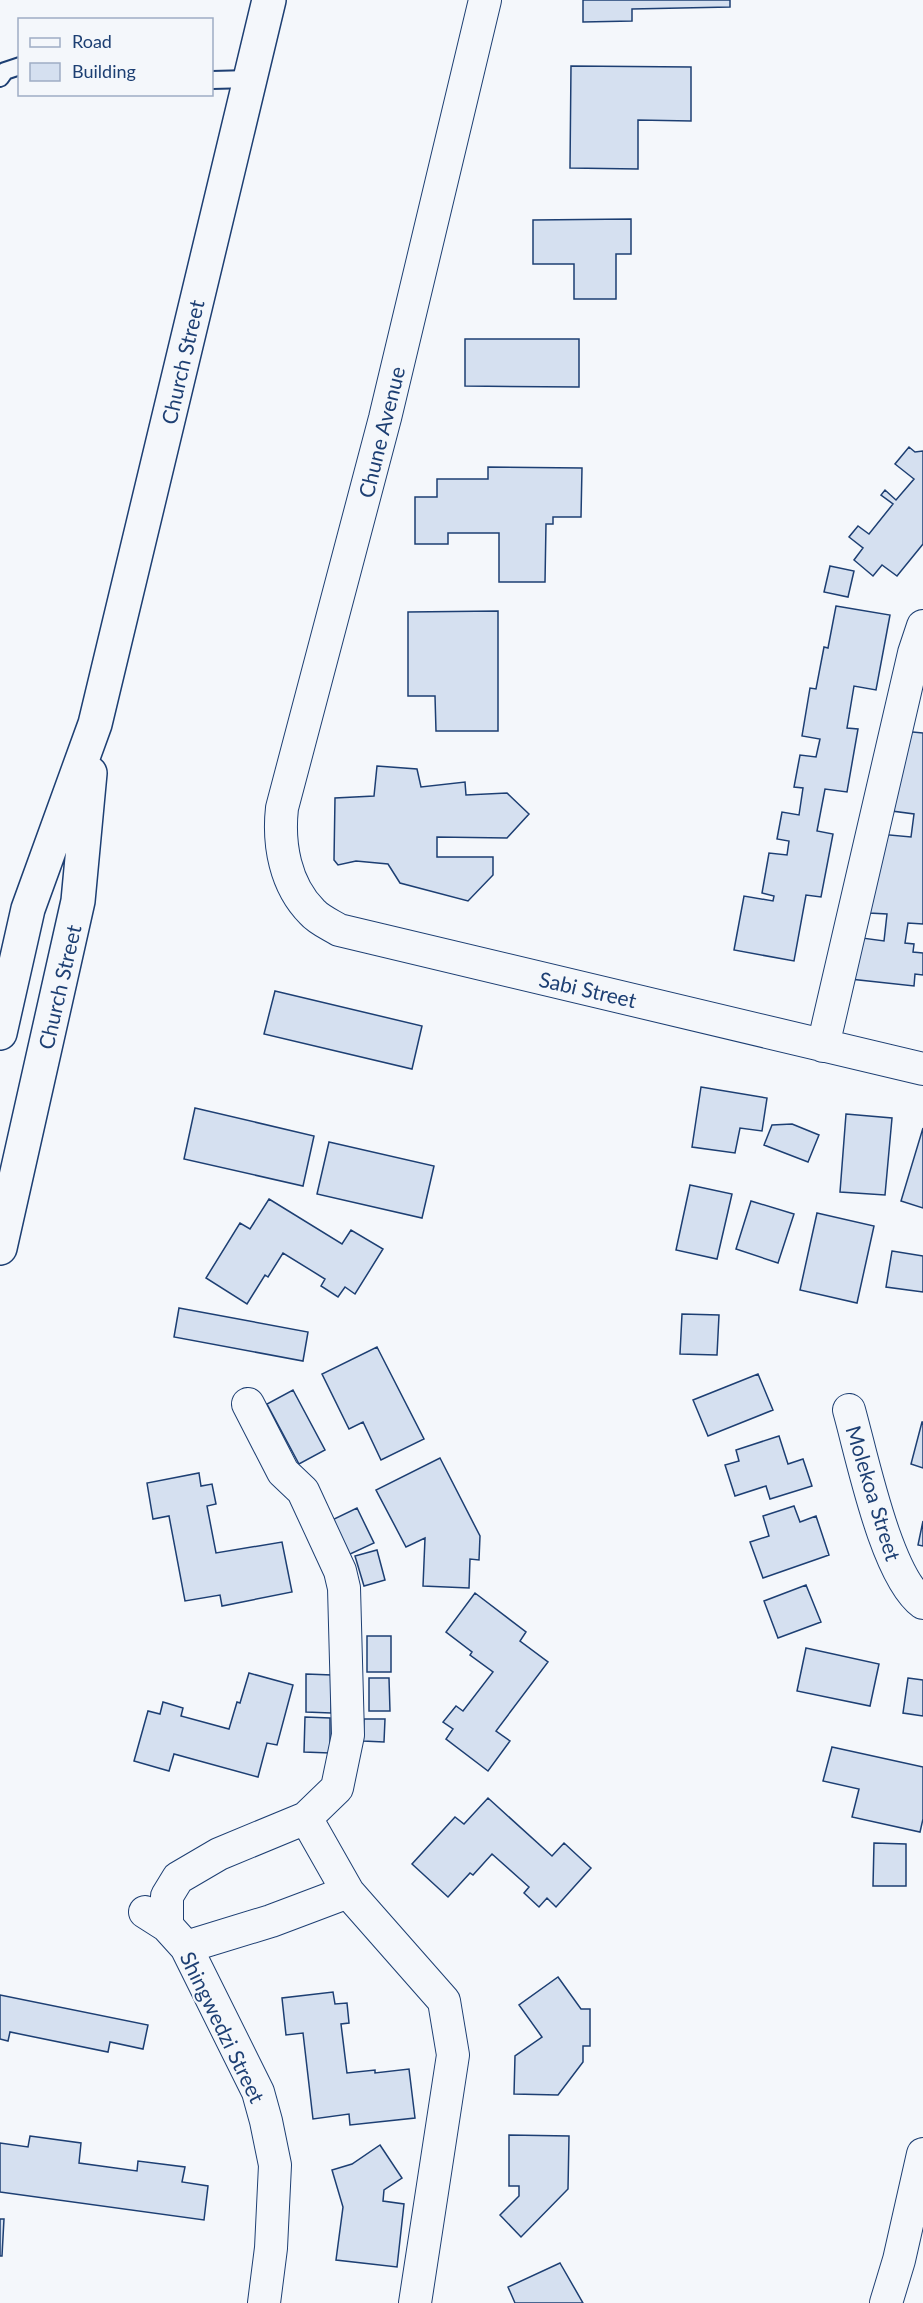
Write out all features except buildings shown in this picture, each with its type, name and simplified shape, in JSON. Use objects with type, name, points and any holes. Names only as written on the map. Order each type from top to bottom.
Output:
[{"type":"main road","name":"Church Street","points":[[0,1033],[28,909],[95,724],[269,0]]},
{"type":"main road","name":"Church Street","points":[[0,1248],[78,901],[95,724]]},
{"type":"street","name":"Chune Avenue","points":[[285,863],[279,833],[282,808],[386,418],[485,0]]},
{"type":"street","points":[[823,1046],[914,653],[923,626]]},
{"type":"street","name":"Sabi Street","points":[[285,863],[297,894],[314,914],[339,930],[923,1069]]},
{"type":"street","points":[[248,1404],[283,1472],[303,1491],[340,1571],[344,1588],[348,1735],[337,1788],[306,1818],[219,1854],[178,1878],[167,1896],[166,1928],[271,1922],[348,1892]]},
{"type":"street","name":"Molekoa Street","points":[[849,1410],[886,1541],[897,1569],[914,1596],[923,1603]]},
{"type":"street","points":[[306,1818],[348,1892],[444,2001],[453,2055],[415,2303]]},
{"type":"street","name":"Shingwedzi Street","points":[[166,1928],[258,2092],[266,2121],[274,2165],[275,2188],[264,2303]]},
{"type":"street","points":[[885,2303],[911,2264],[923,2154]]},
{"type":"lane","points":[[0,78],[5,71],[18,67]]},
{"type":"lane","points":[[213,80],[250,79]]}]
